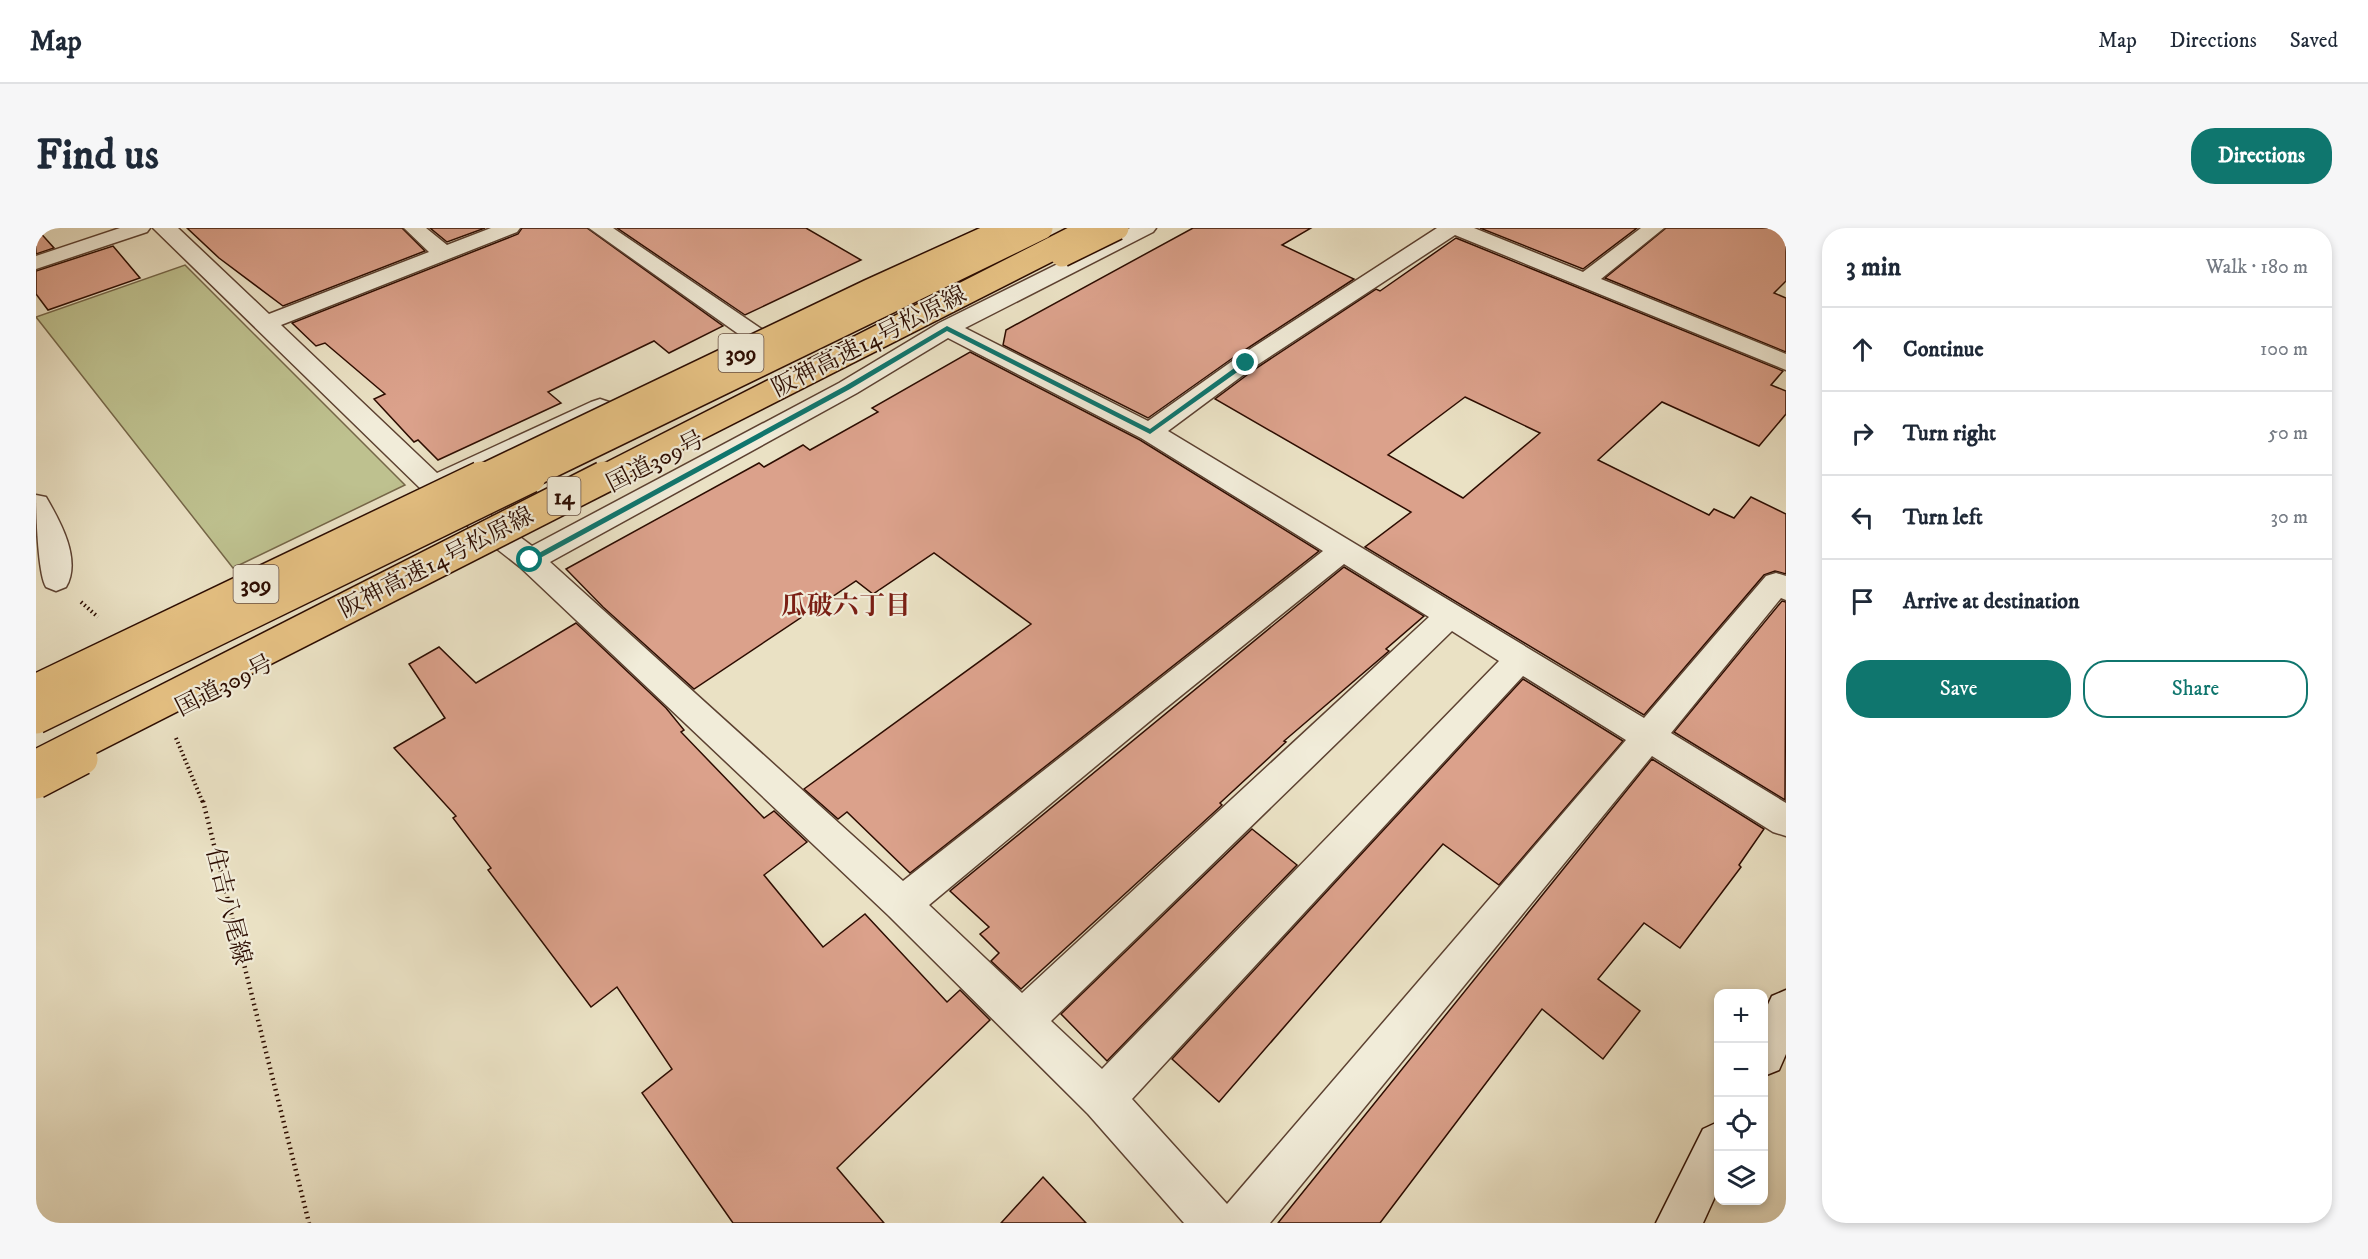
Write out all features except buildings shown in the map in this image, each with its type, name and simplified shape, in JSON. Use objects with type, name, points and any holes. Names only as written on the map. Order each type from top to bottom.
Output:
[{"type":"highway","name":"309","points":[[36,690],[869,291],[1008,228]]},
{"type":"highway","name":"阪神高速14号松原線","points":[[36,718],[1041,228]]},
{"type":"highway","name":"阪神高速14号松原線","points":[[36,766],[1093,228]]},
{"type":"highway","name":"国道309号","points":[[36,783],[834,368],[1117,228]]},
{"type":"street","points":[[36,263],[141,228]]},
{"type":"street","points":[[414,228],[443,253]]},
{"type":"street","points":[[266,323],[510,228]]},
{"type":"street","points":[[599,228],[755,335]]},
{"type":"street","points":[[433,485],[981,228]]},
{"type":"street","points":[[530,560],[848,388],[947,328],[1146,228]]},
{"type":"street","points":[[1150,432],[1246,363],[1451,228]]},
{"type":"street","points":[[1456,228],[1786,363]]},
{"type":"street","points":[[1586,281],[1654,228]]},
{"type":"street","points":[[170,229],[433,485],[530,560],[902,904],[1102,1100],[1214,1223]]},
{"type":"street","points":[[947,328],[1150,432],[1786,821]]},
{"type":"street","points":[[36,504],[54,537],[56,580]]},
{"type":"street","points":[[902,904],[1144,707],[1343,550]]},
{"type":"street","points":[[1241,1223],[1646,735],[1776,584],[1786,588]]},
{"type":"street","points":[[1022,1021],[1450,615]]},
{"type":"street","points":[[1102,1100],[1521,658]]},
{"type":"street","points":[[1768,1047],[1786,1010]]},
{"type":"street","points":[[1679,1223],[1715,1151]]},
{"type":"path","points":[[95,613],[102,623]]},
{"type":"path","name":"住吉八尾線","points":[[173,731],[201,794],[309,1223]]},
{"type":"green space","points":[[185,265],[405,485],[233,568],[36,317]]},
{"type":"district","name":"瓜破六丁目","points":[[846,605]]},
{"type":"route","points":[[530,560],[848,388],[947,328],[1150,432],[1246,363]]}]
